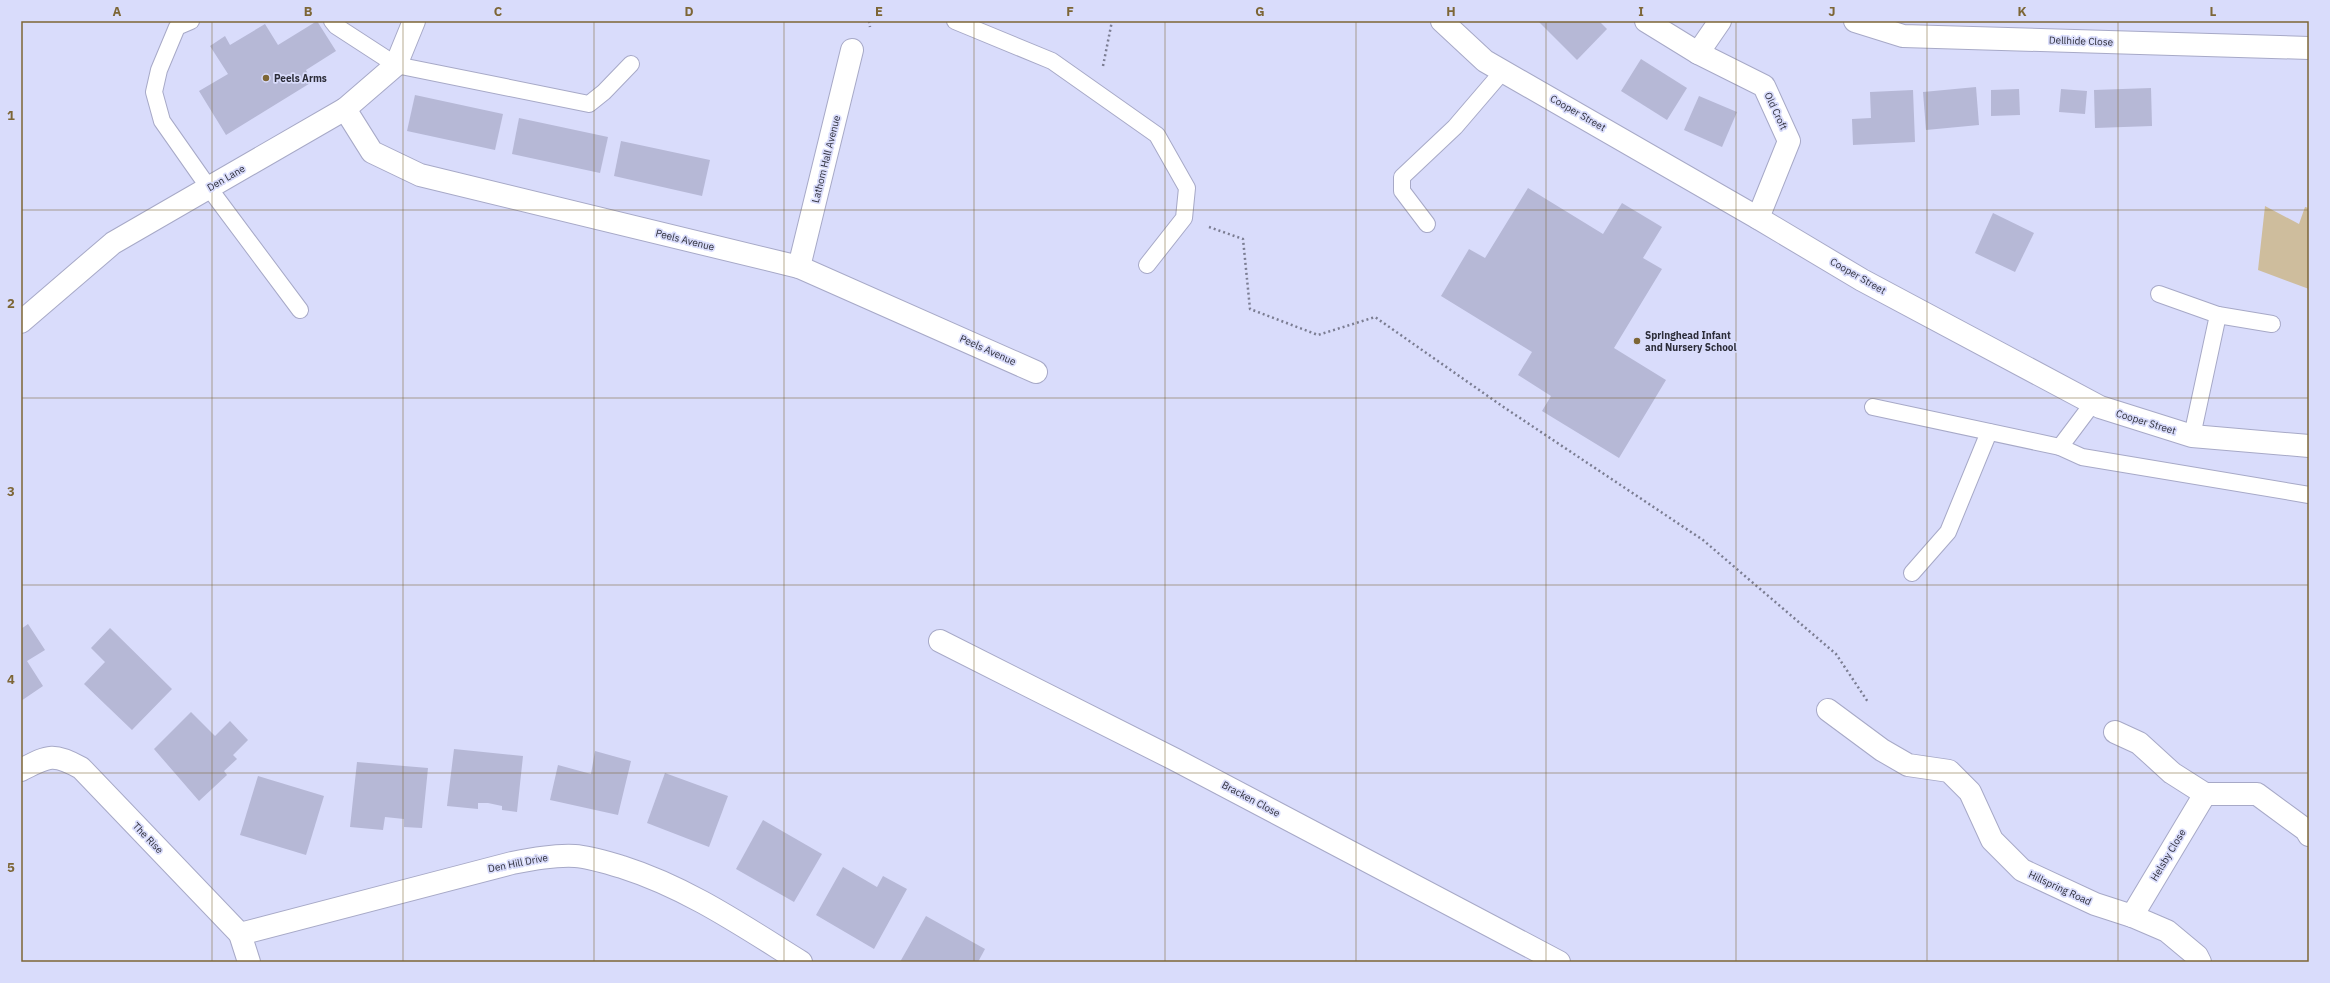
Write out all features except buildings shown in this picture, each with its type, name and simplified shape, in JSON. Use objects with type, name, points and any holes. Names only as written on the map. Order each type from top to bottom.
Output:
[{"type":"street","name":"Den Lane","points":[[21,322],[113,243],[345,110],[396,65],[414,21]]},
{"type":"street","name":"Cooper Street","points":[[1442,21],[1485,61],[1758,218],[1862,280],[2100,407],[2192,436],[2309,446]]},
{"type":"street","name":"Old Croft","points":[[1646,21],[1698,53],[1764,86],[1789,141],[1758,218]]},
{"type":"street","points":[[1698,53],[1720,21]]},
{"type":"street","name":"Dellhide Close","points":[[1855,21],[1903,36],[2309,48]]},
{"type":"street","name":"Lathom Hall Avenue","points":[[799,267],[852,50]]},
{"type":"street","name":"Peels Avenue","points":[[345,110],[372,152],[420,175],[799,267],[1036,372]]},
{"type":"street","name":"Bracken Close","points":[[940,641],[1174,759],[1559,962]]},
{"type":"street","name":"Hillspring Road","points":[[1828,710],[1882,750],[1908,765],[1949,771],[1970,792],[1992,840],[2022,870],[2095,904],[2132,916],[2167,931],[2196,956],[2200,962]]},
{"type":"street","points":[[2115,732],[2139,743],[2172,773],[2205,794],[2257,794],[2306,830],[2309,836]]},
{"type":"street","name":"The Rise","points":[[21,770],[45,758],[63,758],[81,768],[240,934],[249,962]]},
{"type":"street","name":"Helsby Close","points":[[2132,916],[2205,794]]},
{"type":"street","name":"Den Hill Drive","points":[[240,934],[512,862],[543,857],[576,856],[626,868],[654,877],[695,896],[801,962]]},
{"type":"lane","points":[[192,21],[177,27],[159,70],[154,92],[162,121],[209,188],[300,310]]},
{"type":"lane","points":[[332,21],[336,26],[396,65],[589,104],[604,92],[631,64]]},
{"type":"lane","points":[[955,21],[1052,61],[1157,135],[1187,188],[1184,218],[1148,265]]},
{"type":"lane","points":[[1427,224],[1402,191],[1402,177],[1456,127],[1503,71]]},
{"type":"lane","points":[[2159,294],[2218,315],[2272,324]]},
{"type":"lane","points":[[2192,436],[2218,315]]},
{"type":"lane","points":[[2060,447],[2093,403]]},
{"type":"lane","points":[[1873,407],[2060,447],[2082,457],[2309,495]]},
{"type":"lane","points":[[1912,573],[1948,532],[1989,432]]},
{"type":"path","points":[[1092,89],[1102,74],[1112,21]]},
{"type":"path","points":[[1184,218],[1243,239],[1250,309],[1318,335],[1375,317],[1502,406],[1703,540],[1836,654],[1871,706]]},
{"type":"shaded area","points":[[2265,206],[2299,224],[2305,207],[2309,208],[2309,289],[2258,270]]},
{"type":"place","name":"Peels Arms","points":[[266,78]]},
{"type":"place","name":"Springhead Infant and Nursery School","points":[[1637,341]]}]
